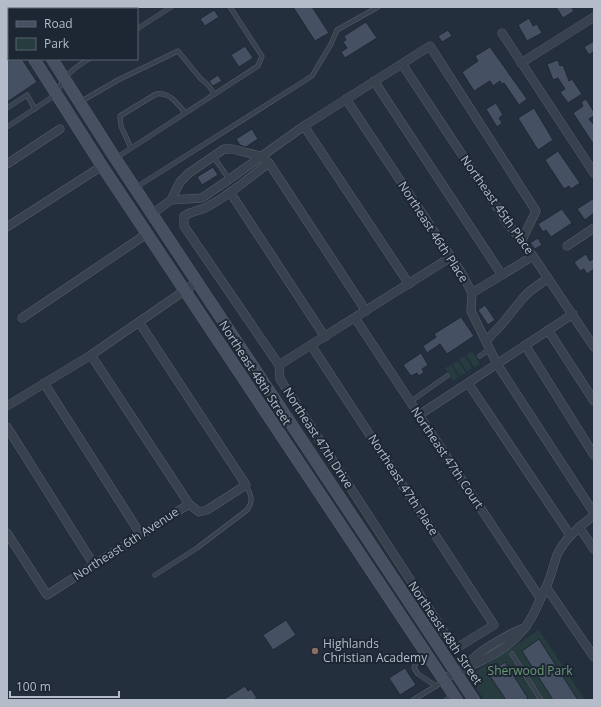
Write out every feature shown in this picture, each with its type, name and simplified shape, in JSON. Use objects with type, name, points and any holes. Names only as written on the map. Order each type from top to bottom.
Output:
[{"type":"main road","name":"Northeast 48th Street","points":[[35,60],[102,166],[148,233],[426,654],[441,682],[455,699]]},
{"type":"main road","name":"Northeast 48th Street","points":[[53,60],[115,158],[474,700]]},
{"type":"main road","points":[[92,149],[104,160],[138,210],[144,214],[152,214]]},
{"type":"street","points":[[521,62],[594,17]]},
{"type":"street","points":[[502,33],[594,173]]},
{"type":"street","points":[[171,200],[202,198],[304,126],[430,46],[536,211],[521,242]]},
{"type":"street","name":"Northeast 45th Place","points":[[402,64],[503,218],[533,256],[594,347]]},
{"type":"street","points":[[374,82],[502,275]]},
{"type":"street","name":"Northeast 46th Place","points":[[346,99],[452,257],[472,294],[472,311],[497,364],[594,514]]},
{"type":"street","points":[[304,126],[409,284]]},
{"type":"street","points":[[7,164],[60,129]]},
{"type":"street","points":[[152,214],[171,200],[180,182],[189,173],[224,149],[232,149],[260,156],[269,163],[366,311]]},
{"type":"street","points":[[269,163],[230,192],[325,337]]},
{"type":"street","points":[[7,227],[102,166]]},
{"type":"street","name":"Northeast 47th Drive","points":[[230,192],[204,208],[192,211],[184,216],[184,226],[279,365],[280,379],[455,649]]},
{"type":"street","points":[[567,246],[594,228]]},
{"type":"street","points":[[22,318],[148,233]]},
{"type":"street","points":[[472,294],[533,256]]},
{"type":"street","points":[[279,365],[452,257]]},
{"type":"street","points":[[486,341],[523,298],[548,278]]},
{"type":"street","points":[[7,406],[91,355],[197,282]]},
{"type":"street","points":[[419,415],[573,314]]},
{"type":"street","name":"Northeast 47th Court","points":[[355,318],[540,598]]},
{"type":"street","points":[[139,322],[246,485]]},
{"type":"street","points":[[548,330],[594,401]]},
{"type":"street","name":"Northeast 47th Place","points":[[311,345],[494,625],[455,649]]},
{"type":"street","points":[[525,346],[594,455]]},
{"type":"street","points":[[91,355],[189,504]]},
{"type":"street","points":[[44,383],[141,535]]},
{"type":"street","points":[[468,383],[570,535]]},
{"type":"street","points":[[7,427],[94,565]]},
{"type":"street","name":"Northeast 6th Avenue","points":[[7,533],[48,595],[189,504],[198,512],[207,510],[246,485]]},
{"type":"street","points":[[441,682],[456,672],[477,664],[508,645],[526,627],[546,587],[557,555],[570,535],[594,514]]},
{"type":"street","points":[[580,527],[594,549]]},
{"type":"street","points":[[546,587],[594,657]]},
{"type":"lane","points":[[138,28],[171,7]]},
{"type":"lane","points":[[115,158],[258,66],[262,56],[230,7]]},
{"type":"lane","points":[[135,188],[312,76],[331,44],[337,30],[378,7]]},
{"type":"lane","points":[[80,103],[118,80],[178,51],[200,78],[209,86],[214,94]]},
{"type":"lane","points":[[7,127],[56,93],[64,79],[88,60]]},
{"type":"lane","points":[[132,148],[121,126],[120,116],[156,94],[162,93],[174,99],[185,113]]},
{"type":"lane","points":[[7,108],[27,95],[35,109]]},
{"type":"lane","points":[[213,156],[230,179]]},
{"type":"lane","points":[[480,356],[490,349]]},
{"type":"lane","points":[[410,402],[447,376]]},
{"type":"lane","points":[[155,575],[197,548],[247,510],[251,505],[252,500],[246,485]]},
{"type":"lane","points":[[426,654],[416,662],[414,668],[418,674],[441,682]]},
{"type":"lane","points":[[512,654],[541,700]]},
{"type":"lane","points":[[413,700],[441,682]]},
{"type":"green space","points":[[472,351],[480,364],[474,367],[466,355]]},
{"type":"green space","points":[[465,356],[472,368],[467,372],[459,359]]},
{"type":"green space","points":[[458,361],[466,373],[460,376],[452,364]]},
{"type":"green space","points":[[451,365],[459,377],[453,381],[445,368]]},
{"type":"green space","name":"Sherwood Park","points":[[539,630],[585,700],[484,700],[469,676]]},
{"type":"building","points":[[293,7],[312,7],[329,33],[315,41]]},
{"type":"building","points":[[556,7],[571,7],[574,11],[563,18]]},
{"type":"building","points":[[214,10],[219,17],[205,26],[200,19]]},
{"type":"building","points":[[529,18],[533,26],[537,24],[542,33],[527,41],[518,25]]},
{"type":"building","points":[[366,22],[377,38],[345,58],[341,52],[347,48],[343,42],[346,40],[344,36]]},
{"type":"building","points":[[448,30],[452,36],[442,42],[438,36]]},
{"type":"building","points":[[594,41],[594,51],[589,55],[584,47]]},
{"type":"building","points":[[245,46],[253,58],[239,67],[231,55]]},
{"type":"building","points":[[490,47],[527,99],[519,105],[504,83],[502,84],[500,81],[493,86],[490,81],[474,91],[462,72],[478,61],[475,56]]},
{"type":"building","points":[[7,59],[23,60],[37,82],[7,102]]},
{"type":"building","points":[[558,60],[560,66],[563,65],[569,81],[572,79],[582,94],[568,103],[560,92],[565,89],[558,78],[553,80],[547,64]]},
{"type":"building","points":[[218,75],[222,81],[213,86],[209,81]]},
{"type":"building","points":[[586,99],[594,112],[594,116],[589,119],[594,125],[594,145],[573,113],[583,106],[581,102]]},
{"type":"building","points":[[496,103],[503,115],[499,118],[502,123],[497,127],[486,109]]},
{"type":"building","points":[[534,108],[553,140],[538,150],[518,118]]},
{"type":"building","points":[[252,129],[258,139],[246,147],[240,145],[236,139]]},
{"type":"building","points":[[558,151],[580,183],[571,189],[569,186],[564,189],[545,160]]},
{"type":"building","points":[[213,167],[218,175],[202,185],[197,177]]},
{"type":"building","points":[[594,198],[594,213],[585,220],[577,209]]},
{"type":"building","points":[[562,209],[572,223],[551,237],[546,230],[543,232],[538,224]]},
{"type":"building","points":[[538,238],[542,245],[535,249],[530,243]]},
{"type":"building","points":[[586,254],[590,261],[594,258],[594,269],[587,274],[584,269],[580,271],[574,262]]},
{"type":"building","points":[[485,305],[495,320],[488,325],[478,310]]},
{"type":"building","points":[[461,317],[474,336],[447,354],[440,344],[427,353],[423,346],[436,337],[434,334]]},
{"type":"building","points":[[421,353],[428,365],[422,369],[424,372],[419,376],[417,373],[411,376],[403,365]]},
{"type":"building","points":[[286,620],[296,635],[273,650],[263,635]]},
{"type":"building","points":[[539,639],[578,700],[553,700],[522,651]]},
{"type":"building","points":[[505,662],[528,698],[525,700],[506,700],[488,673]]},
{"type":"building","points":[[405,668],[416,685],[400,695],[389,678]]},
{"type":"building","points":[[245,686],[248,691],[251,689],[257,698],[253,700],[223,700]]},
{"type":"place","name":"Highlands Christian Academy","points":[[315,651]]}]
